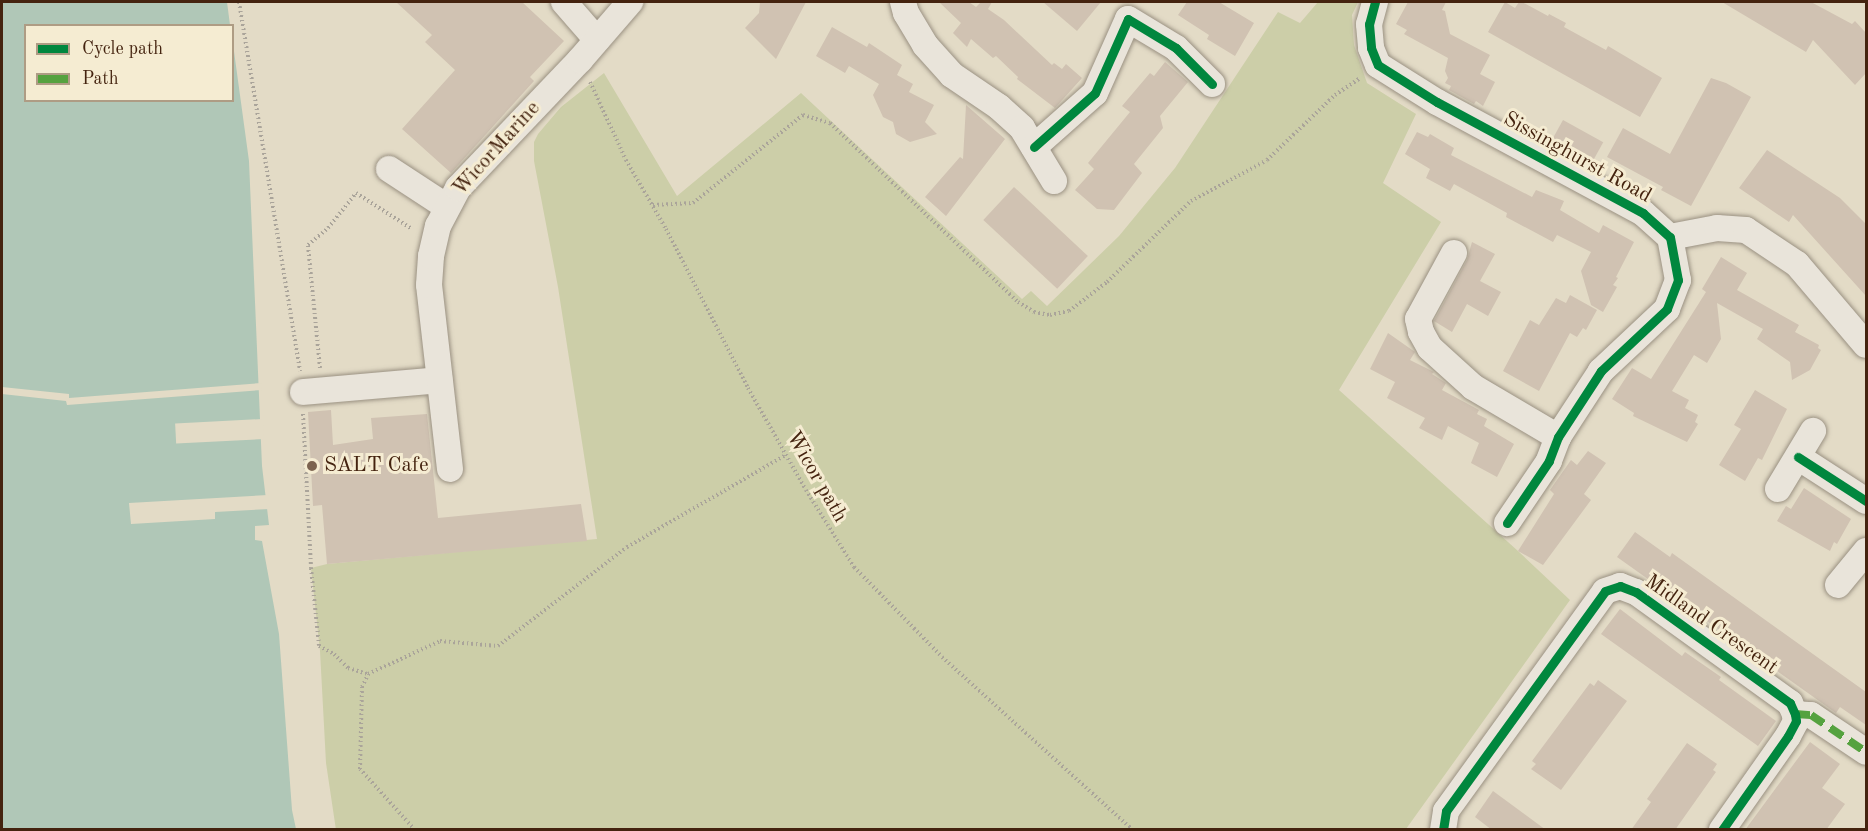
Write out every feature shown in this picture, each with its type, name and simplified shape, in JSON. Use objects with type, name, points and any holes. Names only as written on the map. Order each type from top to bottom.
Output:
[{"type":"street","points":[[564,2],[597,40]]},
{"type":"street","name":"WicorMarine","points":[[450,469],[429,285],[433,243],[447,207],[470,175],[580,60],[630,2]]},
{"type":"street","points":[[903,2],[906,13],[925,45],[952,75],[1022,128],[1054,181]]},
{"type":"street","name":"Sissinghurst Road","points":[[1375,2],[1369,24],[1371,48],[1378,65],[1437,102],[1643,213],[1670,237]]},
{"type":"street","points":[[1034,147],[1095,93],[1128,19],[1176,48],[1212,84]]},
{"type":"street","points":[[389,169],[447,207]]},
{"type":"street","points":[[1507,523],[1549,461],[1558,437],[1601,371],[1667,309],[1678,280],[1670,237],[1717,228],[1746,230],[1797,264],[1866,345]]},
{"type":"street","points":[[1454,253],[1418,319],[1421,332],[1430,348],[1473,387],[1558,437]]},
{"type":"street","points":[[303,392],[439,380]]},
{"type":"street","points":[[1778,489],[1813,431]]},
{"type":"street","points":[[1798,457],[1866,501]]},
{"type":"street","points":[[1838,585],[1866,551]]},
{"type":"street","name":"Midland Crescent","points":[[1443,830],[1446,811],[1577,629],[1605,591],[1620,586],[1636,592],[1790,703],[1795,714]]},
{"type":"street","points":[[1722,830],[1788,736],[1796,721],[1795,714],[1811,715],[1866,752]]},
{"type":"path","points":[[239,2],[303,392],[311,568],[319,646],[334,654],[348,668],[368,674]]},
{"type":"path","points":[[303,392],[320,378],[308,245],[328,228],[356,193],[433,243]]},
{"type":"path","points":[[652,205],[693,203]]},
{"type":"path","points":[[415,830],[360,769],[362,687],[368,674],[440,641],[498,646],[627,547],[786,455]]},
{"type":"shaded area","points":[[2,2],[227,2],[230,24],[24,24],[24,102],[234,102],[234,51],[249,161],[262,466],[269,525],[255,526],[255,540],[262,541],[279,634],[292,810],[296,829],[2,830]]},
{"type":"shaded area","points":[[1318,2],[1358,2],[1352,15],[1354,45],[1367,83],[1416,114],[1383,183],[1441,222],[1339,390],[1570,600],[1406,829],[336,830],[326,763],[320,651],[311,568],[327,564],[597,539],[558,287],[534,161],[534,142],[538,134],[561,107],[604,73],[677,196],[801,93],[1022,299],[1031,291],[1047,306],[1119,236],[1175,168],[1278,12],[1300,23]]},
{"type":"pier","points":[[261,383],[262,390],[67,405],[66,401],[2,394],[2,387],[69,394],[69,398]]},
{"type":"pier","points":[[263,419],[264,439],[176,444],[175,424]]},
{"type":"pier","points":[[268,495],[270,509],[215,512],[215,519],[131,524],[129,503]]},
{"type":"building","points":[[396,2],[522,2],[564,41],[530,77],[534,81],[451,173],[402,129],[455,70],[425,42],[432,35]]},
{"type":"building","points":[[760,2],[806,2],[776,59],[745,28],[759,13]]},
{"type":"building","points":[[939,2],[969,2],[976,7],[981,2],[992,2],[988,9],[1004,20],[1052,65],[1054,63],[1062,69],[1066,64],[1082,78],[1055,108],[1017,79],[1018,77],[996,56],[993,58],[971,39],[967,47],[953,33],[961,23]]},
{"type":"building","points":[[1043,2],[1101,2],[1077,31]]},
{"type":"building","points":[[1187,2],[1219,2],[1254,23],[1235,56],[1207,39],[1209,35],[1178,15]]},
{"type":"building","points":[[1408,2],[1446,2],[1442,10],[1445,11],[1450,34],[1490,55],[1480,74],[1495,82],[1483,106],[1476,101],[1474,104],[1449,90],[1451,86],[1445,83],[1448,78],[1445,71],[1448,58],[1404,34],[1407,30],[1396,24]]},
{"type":"building","points":[[1505,2],[1515,8],[1519,2],[1522,2],[1548,16],[1549,14],[1566,23],[1564,27],[1606,50],[1608,46],[1662,78],[1640,117],[1488,32]]},
{"type":"building","points":[[1722,2],[1811,2],[1852,24],[1855,21],[1866,33],[1866,73],[1855,85],[1813,40],[1806,52]]},
{"type":"building","points":[[832,27],[867,47],[869,43],[902,65],[897,75],[913,84],[909,92],[934,105],[925,122],[937,134],[910,142],[896,134],[893,122],[883,117],[873,95],[879,84],[849,66],[845,73],[816,56]]},
{"type":"building","points":[[1165,62],[1188,82],[1160,116],[1163,128],[1134,164],[1142,173],[1114,210],[1097,209],[1075,190],[1094,169],[1088,163],[1130,112],[1122,106],[1150,73],[1154,76]]},
{"type":"building","points":[[1711,78],[1726,83],[1751,97],[1691,206],[1661,190],[1663,187],[1607,157],[1623,128],[1670,154]]},
{"type":"building","points":[[966,105],[1005,139],[946,216],[925,197],[960,157],[963,159]]},
{"type":"building","points":[[1563,120],[1603,142],[1592,163],[1551,141]]},
{"type":"building","points":[[1417,132],[1428,137],[1430,134],[1454,148],[1451,155],[1532,197],[1536,190],[1564,201],[1560,210],[1599,233],[1603,225],[1634,242],[1616,277],[1618,278],[1613,285],[1617,287],[1603,312],[1591,305],[1581,271],[1591,252],[1557,235],[1553,242],[1506,217],[1507,213],[1454,184],[1450,191],[1426,178],[1430,169],[1405,154]]},
{"type":"building","points":[[1767,150],[1840,198],[1866,224],[1866,296],[1793,215],[1789,222],[1739,188]]},
{"type":"building","points":[[1014,187],[1088,256],[1057,289],[983,220]]},
{"type":"building","points":[[1472,242],[1495,254],[1480,281],[1501,292],[1488,316],[1467,304],[1452,332],[1434,321],[1467,260]]},
{"type":"building","points":[[1721,257],[1747,273],[1737,290],[1799,325],[1795,332],[1819,345],[1818,348],[1821,350],[1810,370],[1792,380],[1790,362],[1757,339],[1763,329],[1717,303],[1721,339],[1707,363],[1694,355],[1672,391],[1689,400],[1685,408],[1698,415],[1695,422],[1698,424],[1687,442],[1633,416],[1634,413],[1612,399],[1632,368],[1651,379],[1706,292],[1702,289]]},
{"type":"building","points":[[1570,295],[1597,310],[1586,330],[1583,328],[1577,337],[1570,333],[1539,391],[1503,371],[1530,320],[1539,325],[1556,298],[1566,303]]},
{"type":"building","points":[[1388,333],[1415,352],[1410,360],[1434,372],[1432,374],[1446,383],[1442,390],[1479,410],[1477,414],[1487,419],[1484,426],[1514,444],[1497,477],[1471,463],[1479,443],[1448,426],[1442,440],[1419,428],[1425,418],[1387,398],[1395,382],[1370,369]]},
{"type":"building","points":[[1755,390],[1787,409],[1762,460],[1758,458],[1745,481],[1719,465],[1741,429],[1734,425]]},
{"type":"building","points":[[331,410],[333,445],[373,439],[371,418],[427,414],[438,518],[581,504],[587,541],[327,564],[322,505],[313,506],[308,412]]},
{"type":"building","points":[[1588,451],[1606,463],[1584,494],[1591,500],[1543,565],[1518,551],[1554,494],[1550,490],[1571,460],[1577,465]]},
{"type":"building","points":[[1804,488],[1851,519],[1837,544],[1834,542],[1830,551],[1777,521],[1786,506],[1791,509]]},
{"type":"building","points":[[1635,532],[1670,557],[1672,553],[1866,692],[1866,725],[1840,707],[1836,713],[1617,557]]},
{"type":"building","points":[[1620,609],[1682,656],[1685,652],[1721,677],[1719,680],[1776,721],[1758,746],[1601,634]]},
{"type":"building","points":[[1598,680],[1627,701],[1561,790],[1531,769],[1536,764],[1532,761],[1590,683],[1594,686]]},
{"type":"building","points":[[1810,742],[1840,764],[1822,788],[1845,804],[1826,830],[1745,830]]},
{"type":"building","points":[[1687,743],[1717,764],[1713,770],[1716,772],[1675,830],[1631,830],[1651,802],[1647,799]]},
{"type":"building","points":[[1493,791],[1546,830],[1492,830],[1475,817]]},
{"type":"marked path","points":[[1795,714],[1811,715],[1866,752]]},
{"type":"cycle path","points":[[1375,2],[1369,24],[1371,48],[1378,65],[1437,102],[1643,213],[1670,237],[1678,280],[1667,309],[1601,371],[1558,437],[1549,461],[1507,523]]},
{"type":"cycle path","points":[[1034,147],[1095,93],[1128,19],[1176,48],[1212,84]]},
{"type":"cycle path","points":[[1798,457],[1866,501]]},
{"type":"cycle path","points":[[1443,830],[1446,811],[1605,591],[1620,586],[1636,592],[1790,703],[1795,714],[1796,721],[1788,736],[1722,830]]},
{"type":"place","name":"SALT Cafe","points":[[312,466]]}]
